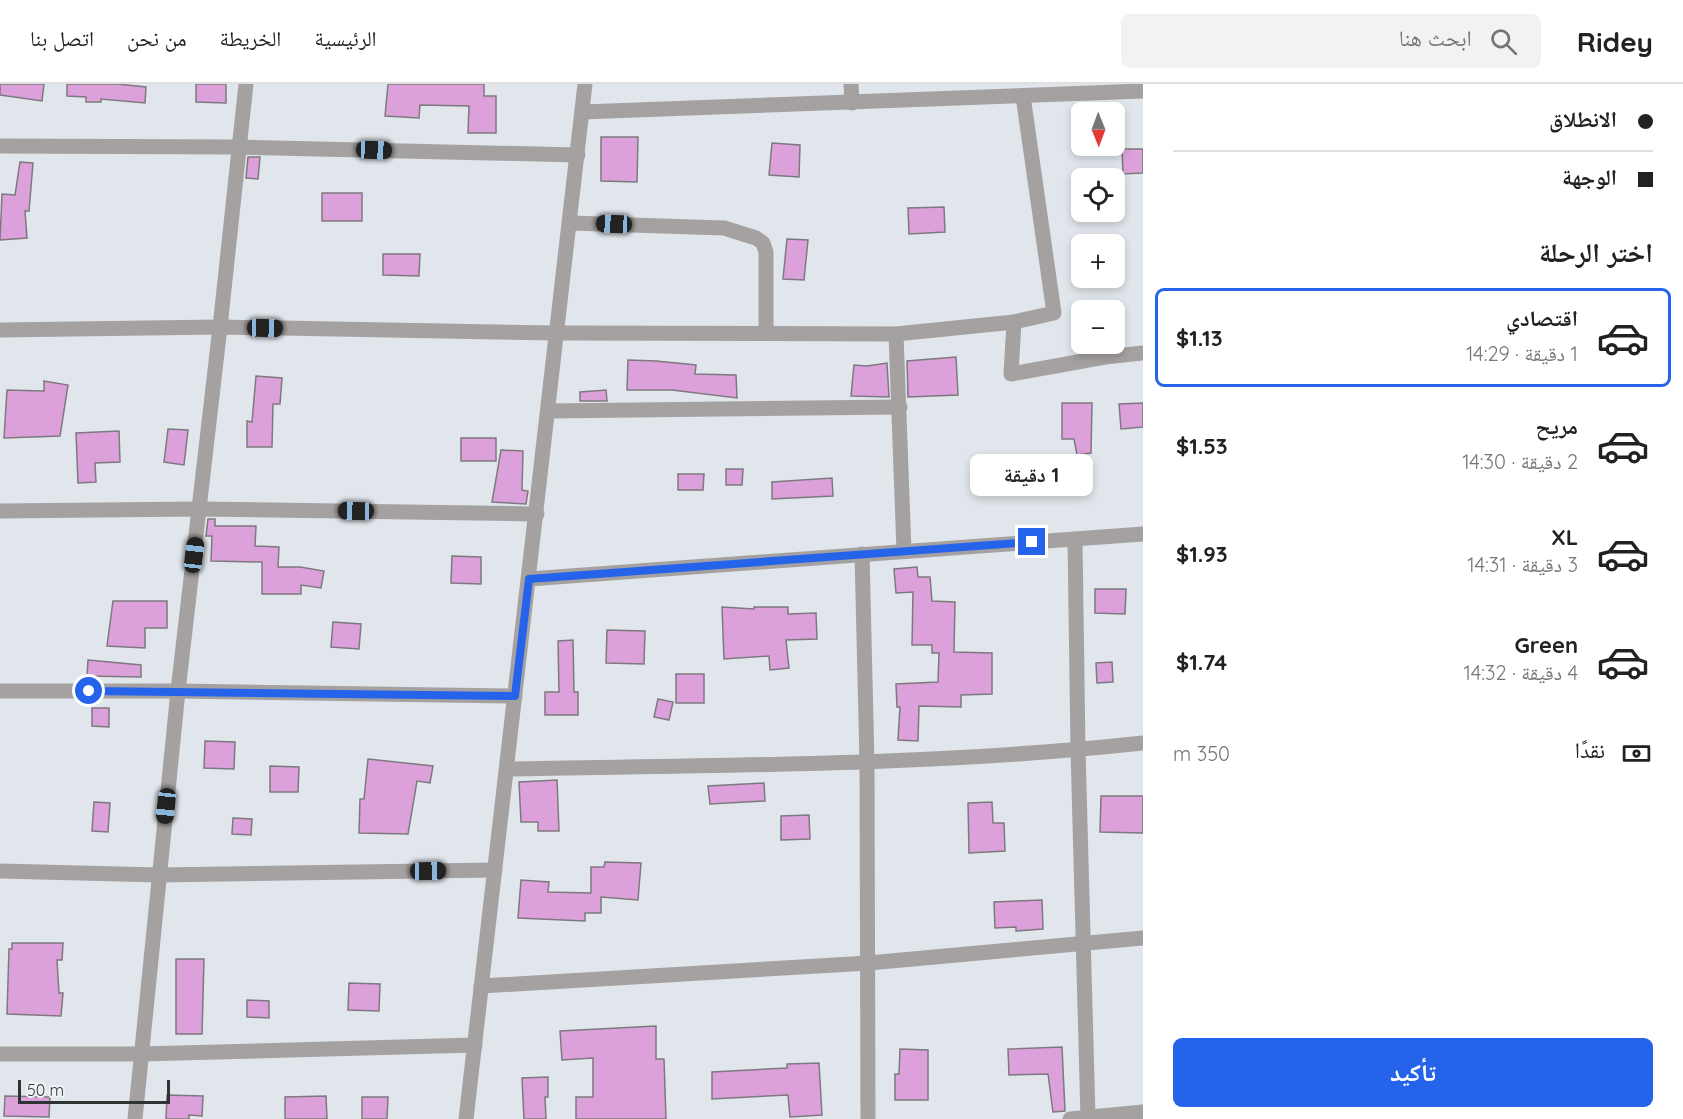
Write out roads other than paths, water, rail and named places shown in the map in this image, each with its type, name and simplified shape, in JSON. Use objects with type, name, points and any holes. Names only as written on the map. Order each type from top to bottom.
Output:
[{"type":"street","points":[[135,1119],[178,691],[246,84]]},
{"type":"street","points":[[466,1119],[585,84]]},
{"type":"street","points":[[851,84],[852,103]]},
{"type":"street","points":[[582,112],[1023,96],[1069,89],[1143,91]]},
{"type":"street","points":[[0,330],[220,327],[557,333],[896,334],[1014,322],[1054,313],[1023,96]]},
{"type":"street","points":[[0,146],[238,147],[578,155]]},
{"type":"street","points":[[570,223],[724,228],[756,238],[763,243],[766,252],[766,333]]},
{"type":"street","points":[[1014,322],[1011,374],[1105,357],[1143,353]]},
{"type":"street","points":[[896,334],[904,551]]},
{"type":"street","points":[[548,411],[900,407]]},
{"type":"street","points":[[0,512],[199,509],[537,513]]},
{"type":"street","points":[[529,579],[1143,534]]},
{"type":"street","points":[[1075,540],[1088,1117]]},
{"type":"street","points":[[862,554],[867,762],[868,1119]]},
{"type":"street","points":[[0,691],[515,696]]},
{"type":"street","points":[[507,769],[867,762],[1078,750],[1143,743]]},
{"type":"street","points":[[0,871],[159,875],[495,870]]},
{"type":"street","points":[[482,986],[869,963],[1143,938]]},
{"type":"street","points":[[0,1054],[141,1054],[475,1045]]},
{"type":"street","points":[[1070,1119],[1143,1112]]}]
